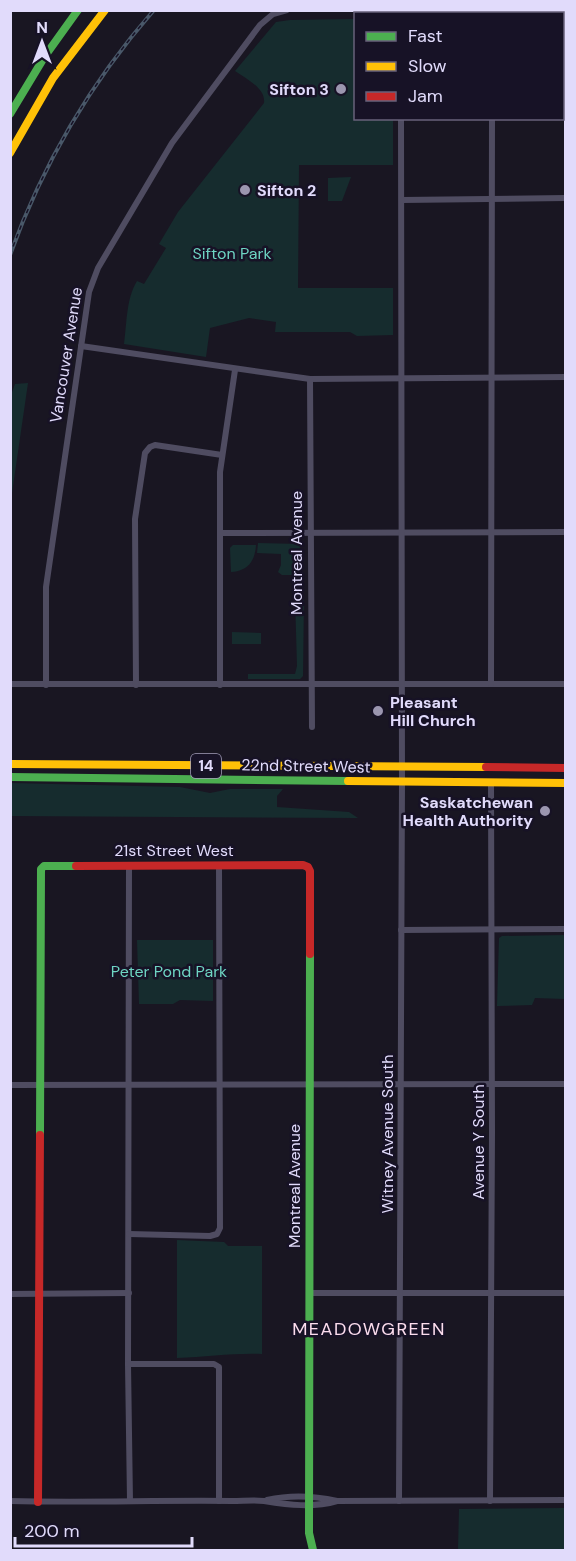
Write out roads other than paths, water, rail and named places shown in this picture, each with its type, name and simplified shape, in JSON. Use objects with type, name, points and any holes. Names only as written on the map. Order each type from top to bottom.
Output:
[{"type":"main road","points":[[10,114],[45,56],[78,10]]},
{"type":"main road","points":[[10,153],[38,101],[59,69],[105,10]]},
{"type":"main road","name":"22nd Street West","points":[[10,764],[566,768]]},
{"type":"main road","name":"22nd Street West","points":[[10,777],[566,783]]},
{"type":"main road","name":"21st Street West","points":[[38,1085],[40,868],[44,866],[129,865],[303,865],[308,867]]},
{"type":"main road","name":"Montreal Avenue","points":[[308,867],[309,1502],[310,1539],[313,1551]]},
{"type":"main road","points":[[38,1085],[38,1502]]},
{"type":"street","name":"Vancouver Avenue","points":[[46,685],[46,587],[89,292],[98,268],[172,143],[260,25],[273,14],[287,10]]},
{"type":"street","points":[[467,10],[491,12],[560,10]]},
{"type":"street","name":"Witney Avenue South","points":[[399,1501],[402,782],[401,120]]},
{"type":"street","points":[[491,684],[492,120]]},
{"type":"street","points":[[402,200],[566,198]]},
{"type":"street","points":[[81,346],[310,379],[566,377]]},
{"type":"street","points":[[220,686],[220,472],[235,370]]},
{"type":"street","name":"Montreal Avenue","points":[[310,379],[312,727]]},
{"type":"street","points":[[136,685],[135,519],[145,453],[155,445],[222,455]]},
{"type":"street","points":[[221,533],[566,532]]},
{"type":"street","points":[[10,684],[220,686],[566,684]]},
{"type":"street","name":"Avenue Y South","points":[[490,1501],[491,783]]},
{"type":"street","points":[[129,865],[130,1501]]},
{"type":"street","points":[[129,1234],[210,1236],[217,1234],[220,1228],[219,865]]},
{"type":"street","points":[[401,930],[566,929]]},
{"type":"street","points":[[10,1085],[566,1084]]},
{"type":"street","points":[[10,1294],[129,1293]]},
{"type":"street","points":[[309,1293],[566,1293]]},
{"type":"street","points":[[128,1364],[214,1364],[219,1367],[219,1501]]},
{"type":"street","points":[[10,1502],[264,1501],[278,1498],[309,1502],[566,1500]]},
{"type":"railway","points":[[10,255],[37,189],[70,126],[109,66],[154,10]]},
{"type":"place","name":"Sifton 3","points":[[341,89]]},
{"type":"place","name":"Sifton 2","points":[[245,190]]},
{"type":"place","name":"Pleasant Hill Church","points":[[378,711]]},
{"type":"place","name":"Saskatchewan Health Authority","points":[[545,811]]},
{"type":"district","name":"MEADOWGREEN","points":[[369,1329]]},
{"type":"park label","name":"Sifton Park","points":[[232,253]]},
{"type":"park label","name":"Peter Pond Park","points":[[169,971]]}]
